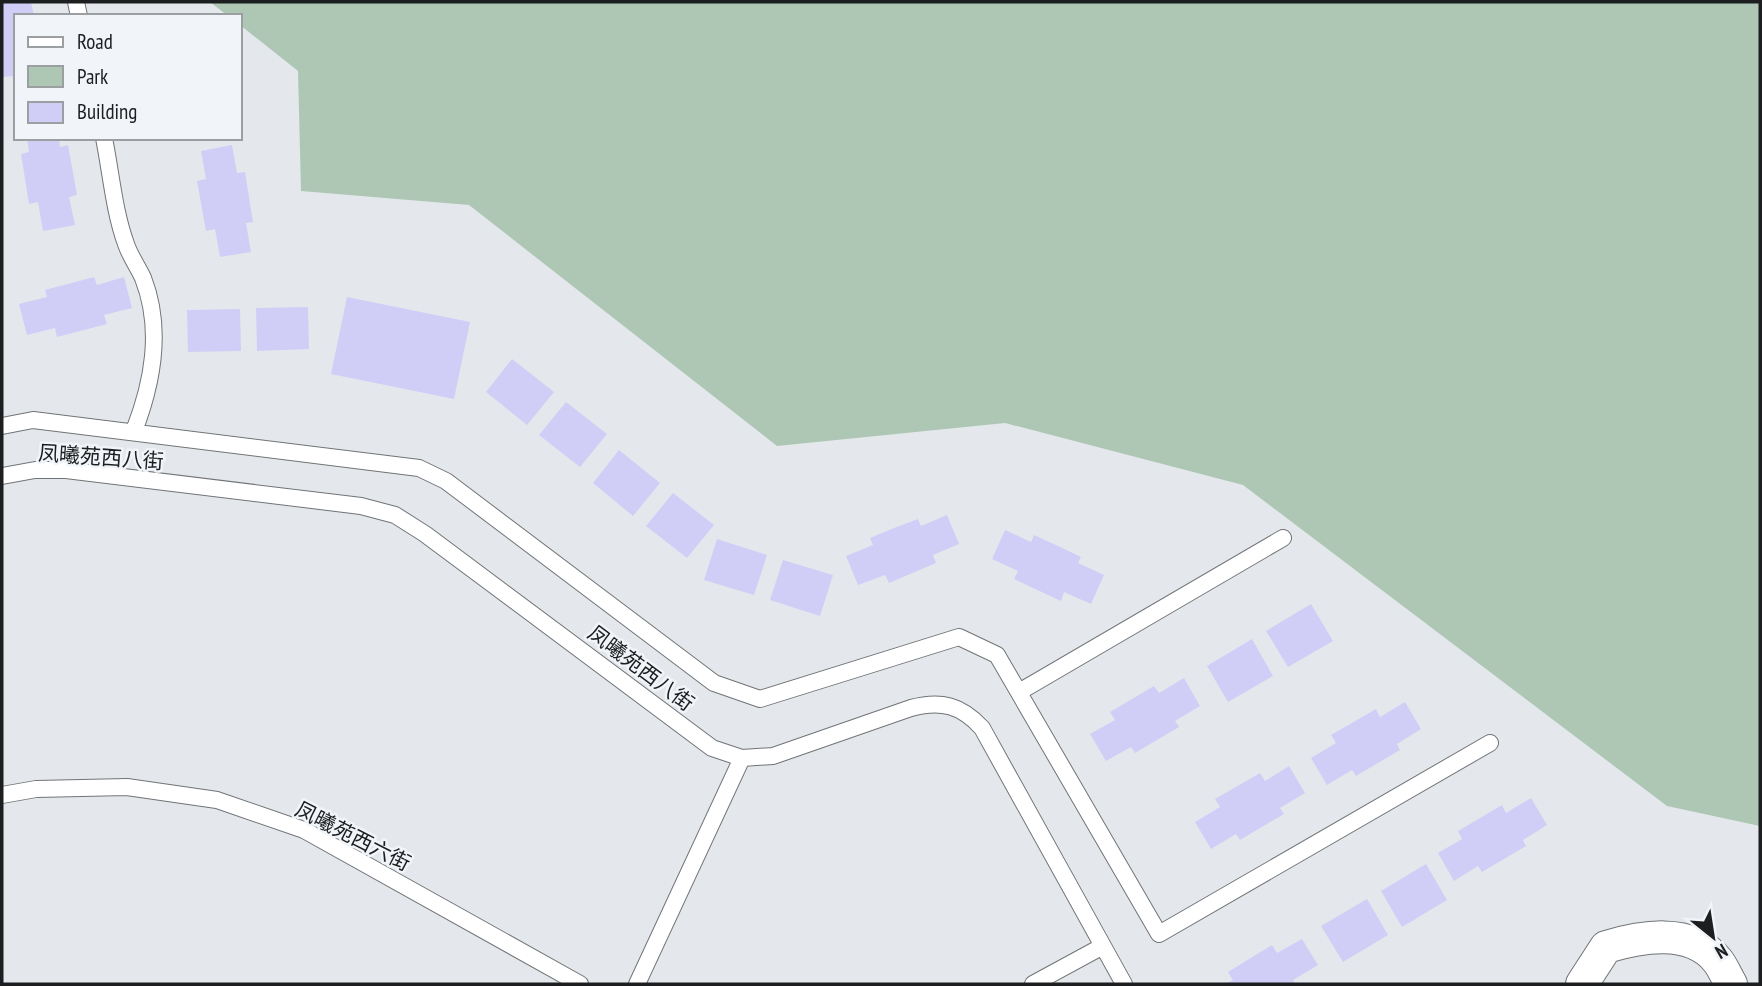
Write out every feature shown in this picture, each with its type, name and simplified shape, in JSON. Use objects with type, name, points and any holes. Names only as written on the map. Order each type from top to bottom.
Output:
[{"type":"street","points":[[1582,984],[1606,947],[1647,935],[1689,941],[1716,958],[1731,984]]},
{"type":"lane","points":[[104,140],[126,244],[144,279],[153,317],[155,356],[148,395],[134,431]]},
{"type":"lane","points":[[2,426],[33,420],[419,468],[446,481],[714,683],[760,699],[959,637],[997,655],[1159,934],[1490,743]]},
{"type":"lane","name":"凤曦苑西八街","points":[[2,476],[35,470],[66,470],[361,506],[395,515],[425,534],[712,748],[742,758],[773,756],[802,744],[931,703],[950,705],[968,714],[982,728],[1124,984]]},
{"type":"lane","points":[[1019,692],[1283,538]]},
{"type":"lane","points":[[636,984],[742,758]]},
{"type":"lane","name":"凤曦苑西六街","points":[[2,795],[36,789],[127,786],[217,800],[304,830],[580,984]]},
{"type":"lane","points":[[1033,984],[1103,946]]},
{"type":"green space","points":[[210,2],[1760,2],[1760,826],[1667,806],[1243,485],[1005,423],[777,446],[469,205],[301,191],[298,71],[242,27],[242,14],[225,14]]},
{"type":"building","points":[[2,2],[31,2],[34,14],[14,14],[14,82],[12,76],[3,77]]},
{"type":"building","points":[[27,140],[59,140],[60,147],[68,145],[77,195],[69,197],[75,225],[43,231],[38,202],[29,204],[21,154],[29,152]]},
{"type":"building","points":[[232,145],[237,173],[245,172],[253,222],[246,223],[251,252],[220,257],[215,229],[206,231],[197,181],[206,179],[201,151]]},
{"type":"building","points":[[94,277],[97,285],[124,277],[132,308],[104,315],[107,324],[57,337],[55,328],[27,335],[19,304],[47,297],[45,290]]},
{"type":"building","points":[[347,297],[470,322],[454,399],[331,374]]},
{"type":"building","points":[[308,307],[309,349],[257,351],[256,308]]},
{"type":"building","points":[[240,309],[241,351],[188,352],[187,310]]},
{"type":"building","points":[[512,359],[554,392],[527,425],[486,392]]},
{"type":"building","points":[[566,402],[607,434],[580,467],[539,435]]},
{"type":"building","points":[[619,450],[660,483],[633,516],[593,483]]},
{"type":"building","points":[[673,493],[714,525],[687,558],[646,526]]},
{"type":"building","points":[[947,515],[959,544],[933,555],[936,563],[889,583],[885,575],[858,585],[846,556],[873,545],[870,538],[894,528],[918,519],[921,526]]},
{"type":"building","points":[[1005,530],[1031,542],[1034,535],[1081,557],[1078,563],[1104,575],[1091,604],[1064,592],[1061,601],[1014,579],[1018,571],[992,559]]},
{"type":"building","points":[[717,539],[767,555],[754,595],[704,580]]},
{"type":"building","points":[[783,560],[833,575],[820,616],[770,600]]},
{"type":"building","points":[[1311,604],[1333,641],[1288,667],[1266,631]]},
{"type":"building","points":[[1252,639],[1273,676],[1228,702],[1207,666]]},
{"type":"building","points":[[1184,678],[1200,706],[1175,721],[1179,727],[1135,753],[1131,747],[1106,761],[1090,734],[1115,720],[1110,712],[1154,686],[1159,693]]},
{"type":"building","points":[[1405,702],[1421,729],[1397,744],[1400,750],[1356,776],[1352,770],[1327,785],[1311,758],[1336,743],[1331,735],[1376,709],[1380,717]]},
{"type":"building","points":[[1289,766],[1305,793],[1280,808],[1284,814],[1240,840],[1236,834],[1211,849],[1195,822],[1220,807],[1215,799],[1260,773],[1265,781]]},
{"type":"building","points":[[1531,798],[1547,825],[1523,840],[1526,846],[1482,872],[1478,866],[1454,881],[1438,853],[1462,839],[1458,831],[1502,805],[1506,813]]},
{"type":"building","points":[[1426,864],[1447,900],[1402,927],[1381,891]]},
{"type":"building","points":[[1367,899],[1388,935],[1343,962],[1321,926]]},
{"type":"building","points":[[1302,939],[1318,965],[1293,980],[1295,984],[1225,984],[1233,980],[1228,972],[1272,945],[1277,953]]}]
